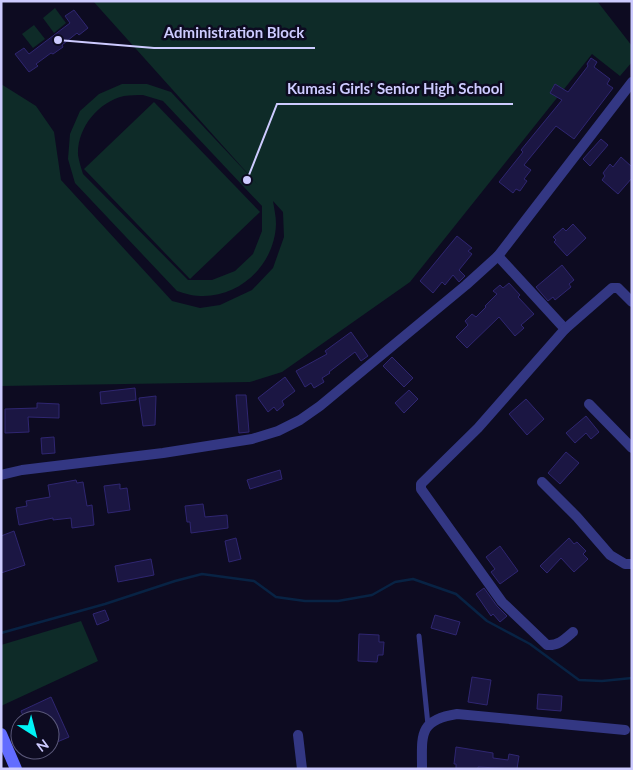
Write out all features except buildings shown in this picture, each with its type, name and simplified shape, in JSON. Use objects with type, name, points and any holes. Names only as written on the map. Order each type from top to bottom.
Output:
[{"type":"main road","points":[[1,734],[16,769]]},
{"type":"street","points":[[1,475],[22,470],[163,453],[252,439],[278,431],[300,420],[320,406],[466,286],[498,256],[632,82]]},
{"type":"street","points":[[498,256],[565,329]]},
{"type":"street","points":[[573,632],[553,646],[546,645],[516,617],[502,602],[421,490],[421,484],[478,428],[565,329],[612,288],[618,288],[632,302]]},
{"type":"street","points":[[589,404],[632,448]]},
{"type":"street","points":[[542,482],[577,517],[610,555],[625,564],[632,564]]},
{"type":"street","points":[[422,769],[422,741],[428,725],[441,716],[457,714],[624,730]]},
{"type":"street","points":[[298,735],[302,769]]},
{"type":"lane","points":[[419,636],[428,725]]},
{"type":"green space","points":[[93,1],[597,1],[632,46],[632,62],[620,76],[592,54],[410,282],[282,372],[250,382],[1,386],[1,84],[36,106],[54,132],[61,180],[172,301],[200,308],[220,305],[252,290],[273,268],[284,237],[283,212],[273,201],[276,224],[274,239],[262,265],[253,276],[241,285],[215,295],[197,296],[177,291],[75,183],[68,159],[70,134],[80,111],[99,94],[122,84],[147,84],[171,92],[258,185]],"holes":[[[131,95],[143,95],[163,101],[262,206],[262,231],[253,254],[235,271],[212,280],[188,280],[83,174],[80,165],[78,155],[81,135],[85,126],[98,110],[115,99]]]},
{"type":"green space","points":[[55,8],[66,23],[54,33],[43,18]]},
{"type":"green space","points":[[34,25],[45,39],[33,48],[22,34]]},
{"type":"green space","points":[[154,102],[260,212],[190,279],[84,169]]},
{"type":"green space","points":[[81,621],[98,661],[1,706],[1,645]]},
{"type":"waterway","points":[[1,633],[202,574],[254,581],[276,597],[305,601],[338,601],[372,595],[395,582],[413,579],[456,594],[487,621],[530,644],[579,680],[602,681],[632,678]]},
{"type":"place","name":"Administration Block","points":[[58,40]]},
{"type":"place","name":"Kumasi Girls' Senior High School","points":[[247,180]]}]
